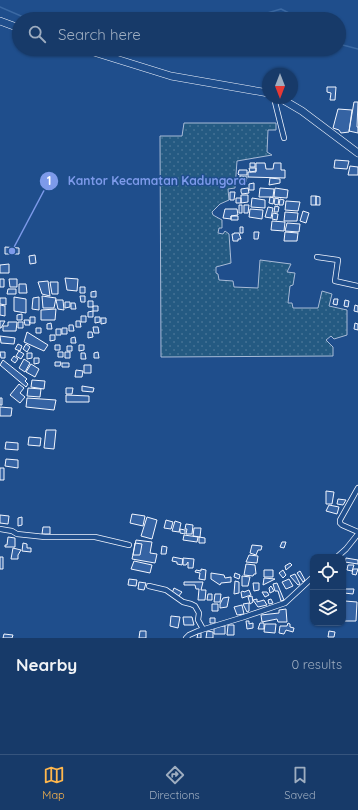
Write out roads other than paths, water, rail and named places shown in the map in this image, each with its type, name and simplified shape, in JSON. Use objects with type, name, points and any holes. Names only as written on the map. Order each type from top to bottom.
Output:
[{"type":"main road","points":[[0,21],[12,25]]},
{"type":"main road","points":[[107,56],[171,76],[262,92]]},
{"type":"main road","points":[[290,104],[302,111],[358,153]]},
{"type":"street","points":[[276,104],[284,138]]},
{"type":"street","points":[[317,257],[338,260],[335,281],[358,286]]},
{"type":"street","points":[[340,554],[358,533],[340,523],[340,520],[358,488]]},
{"type":"street","points":[[0,529],[12,531],[18,534],[45,537],[95,537],[129,545]]},
{"type":"street","points":[[186,638],[188,635],[203,629],[285,603],[310,580]]},
{"type":"street","points":[[149,586],[166,590],[183,602],[194,606],[198,611],[198,620],[203,629]]},
{"type":"waterway","points":[[0,7],[12,12]]},
{"type":"waterway","points":[[271,12],[281,9],[287,12]]},
{"type":"waterway","points":[[346,46],[358,49]]},
{"type":"place","name":"Kantor Kecamatan Kadungora","points":[[12,251]]}]
